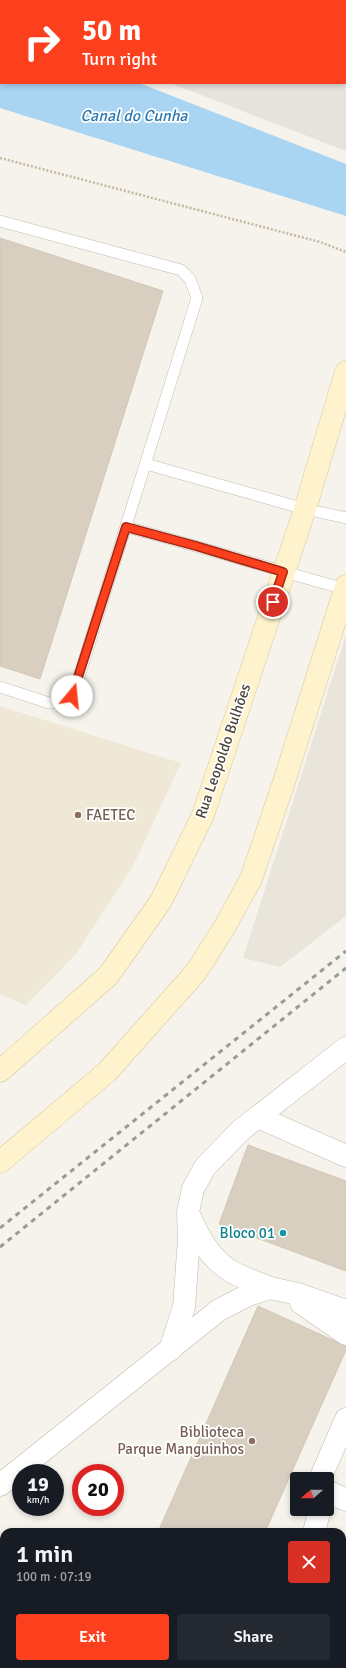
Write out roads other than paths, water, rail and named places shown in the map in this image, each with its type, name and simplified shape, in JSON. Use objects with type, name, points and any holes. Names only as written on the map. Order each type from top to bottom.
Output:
[{"type":"main road","name":"Rua Leopoldo Bulhões","points":[[0,1071],[108,976],[161,901],[203,815],[305,509],[346,372]]},
{"type":"main road","points":[[0,1162],[107,1072],[196,972],[224,928],[253,872],[283,785],[346,587]]},
{"type":"street","points":[[170,1350],[184,1307],[189,1239],[188,1212],[193,1189],[205,1167],[241,1130],[346,1048]]},
{"type":"street","points":[[258,1117],[346,1156]]},
{"type":"street","points":[[188,1212],[195,1230],[213,1256],[229,1270],[277,1290],[346,1334]]},
{"type":"street","points":[[0,1485],[219,1310],[248,1295],[277,1290],[298,1294],[346,1311]]},
{"type":"street","points":[[323,1472],[346,1419]]},
{"type":"street","points":[[334,1494],[346,1500]]},
{"type":"street","points":[[315,1528],[318,1516]]},
{"type":"lane","points":[[0,221],[181,270],[190,279],[197,298],[72,696],[58,703],[49,703],[0,687]]},
{"type":"lane","points":[[146,464],[305,509],[346,518]]},
{"type":"lane","points":[[126,527],[283,572],[346,587]]},
{"type":"water","name":"Canal do Cunha","points":[[0,84],[142,84],[346,164],[346,216],[0,108]]},
{"type":"railway","points":[[0,1228],[346,951]]},
{"type":"railway","points":[[0,1247],[346,968]]},
{"type":"place","name":"FAETEC","points":[[78,815]]},
{"type":"place","name":"Bloco 01","points":[[283,1233]]},
{"type":"place","name":"Biblioteca Parque Manguinhos","points":[[252,1441]]}]
